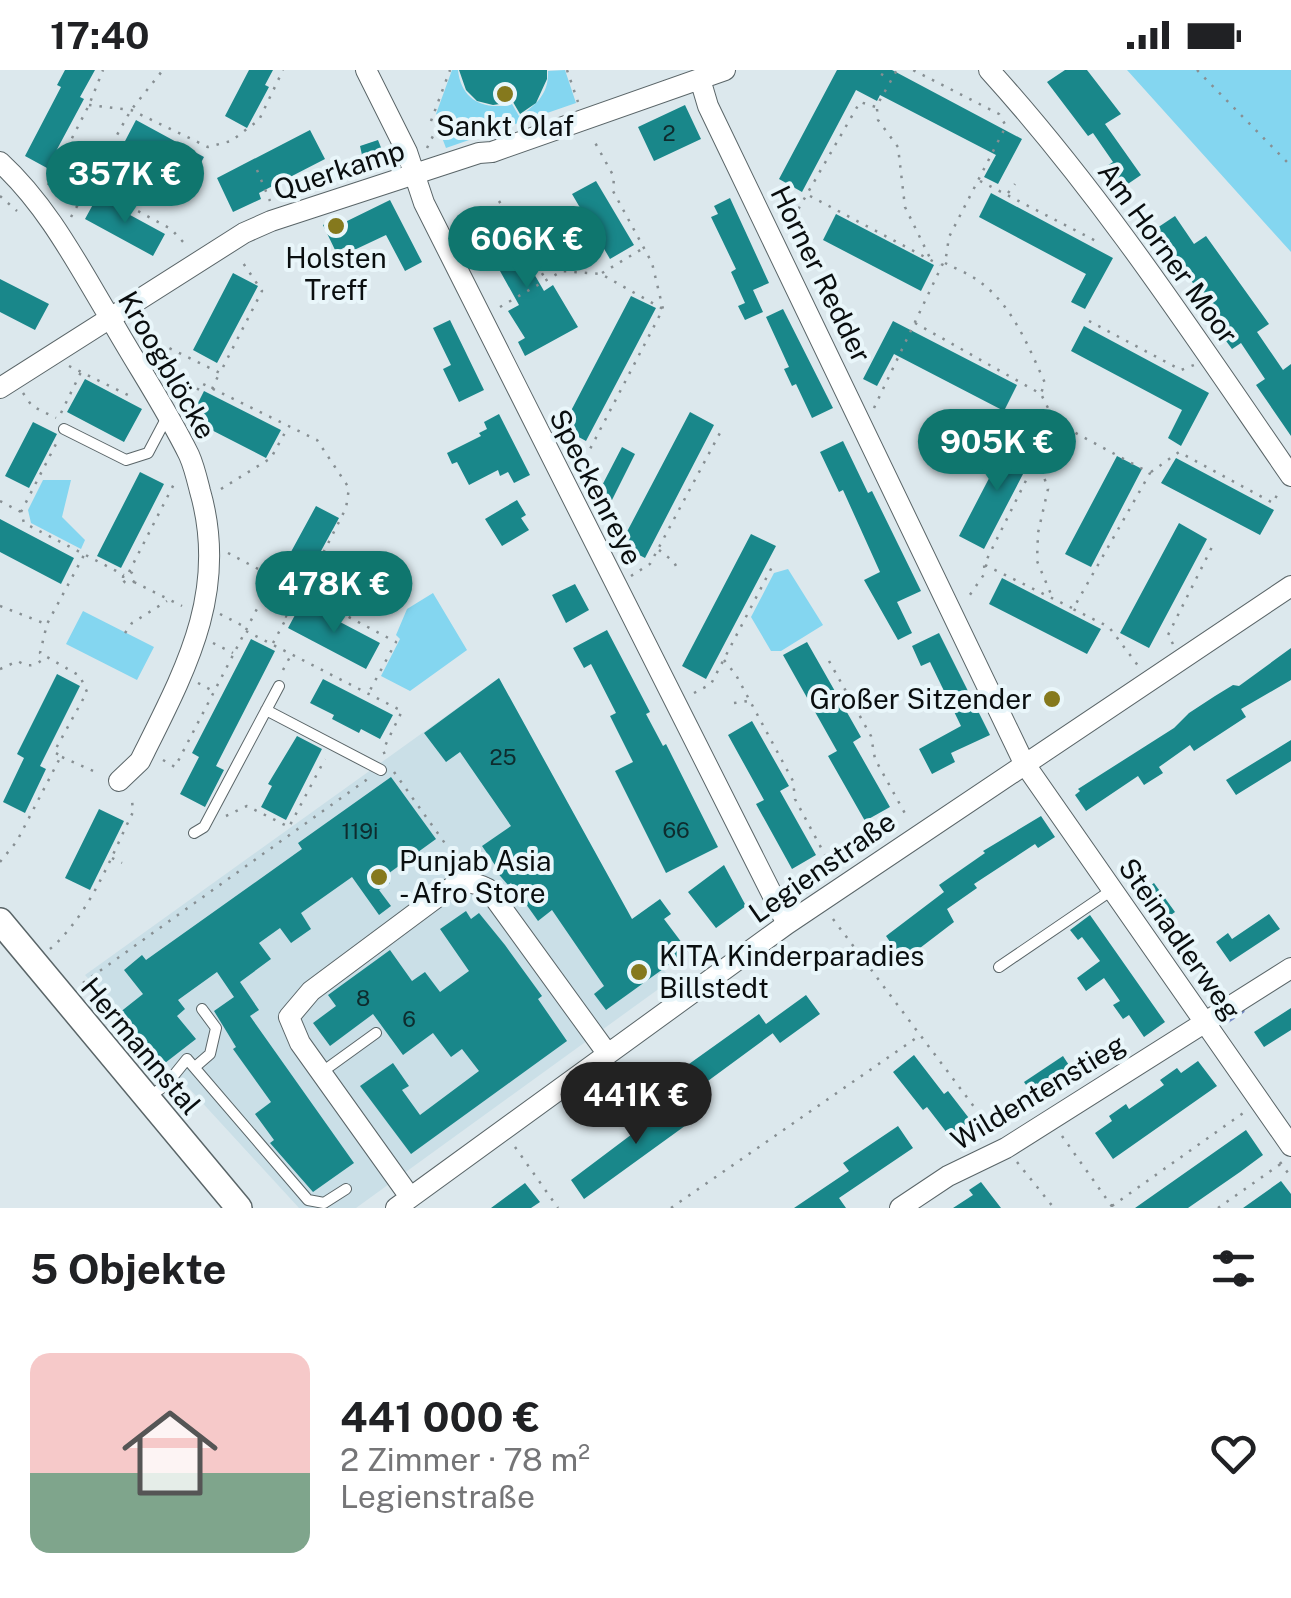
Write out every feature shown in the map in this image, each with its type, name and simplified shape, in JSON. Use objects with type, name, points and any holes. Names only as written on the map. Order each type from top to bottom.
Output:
[{"type":"street","name":"Speckenreye","points":[[366,70],[424,203],[787,924]]},
{"type":"street","name":"Querkamp","points":[[7,383],[227,243],[278,219],[492,152],[725,70]]},
{"type":"street","name":"Am Horner Moor","points":[[989,70],[1045,132],[1110,216],[1290,475]]},
{"type":"street","name":"Horner Redder","points":[[700,79],[708,106],[1024,762]]},
{"type":"street","name":"Kroogblöcke","points":[[0,162],[39,203],[60,236],[188,454],[203,501],[209,543],[205,610],[183,676],[146,751],[119,781]]},
{"type":"street","name":"Legienstraße","points":[[403,1202],[820,901],[1291,586]]},
{"type":"street","name":"Steinadlerweg","points":[[1024,762],[1291,1146]]},
{"type":"street","points":[[403,1202],[300,1043],[289,1016],[310,991],[414,914],[460,882],[472,881],[488,890],[607,1053]]},
{"type":"street","name":"Hermannstal","points":[[2,927],[239,1208]]},
{"type":"street","name":"Wildentenstieg","points":[[900,1208],[948,1176],[1006,1148],[1291,968]]},
{"type":"lane","points":[[61,424],[126,460],[148,453],[168,417]]},
{"type":"lane","points":[[199,830],[279,686]]},
{"type":"lane","points":[[266,710],[381,770]]},
{"type":"lane","points":[[998,967],[1112,890]]},
{"type":"lane","points":[[195,1067],[210,1054],[216,1028],[202,1010]]},
{"type":"lane","points":[[321,1073],[376,1033]]},
{"type":"lane","points":[[146,1098],[166,1085],[187,1059],[308,1200],[324,1203],[346,1189]]},
{"type":"path","points":[[0,196],[13,210],[30,214],[39,203],[103,70]]},
{"type":"path","points":[[60,236],[131,110],[163,70]]},
{"type":"path","points":[[89,106],[131,110],[208,147],[230,141],[259,120],[283,70]]},
{"type":"path","points":[[430,121],[450,70]]},
{"type":"path","points":[[557,472],[588,451],[663,309],[652,263],[613,191],[614,177],[584,120],[567,70]]},
{"type":"path","points":[[897,70],[876,107],[878,120],[898,146],[904,207],[931,260]]},
{"type":"path","points":[[865,427],[943,264],[949,237],[1006,126],[998,114],[914,70]]},
{"type":"path","points":[[1198,70],[1291,166]]},
{"type":"path","points":[[881,74],[892,80]]},
{"type":"path","points":[[773,240],[788,228],[860,102],[876,107]]},
{"type":"path","points":[[64,156],[97,173]]},
{"type":"path","points":[[257,170],[278,219]]},
{"type":"path","points":[[979,180],[1096,241],[1110,216]]},
{"type":"path","points":[[1007,194],[1015,184]]},
{"type":"path","points":[[90,185],[171,229],[200,260]]},
{"type":"path","points":[[808,196],[980,281],[1021,330],[1045,383],[1041,394]]},
{"type":"path","points":[[499,201],[546,280]]},
{"type":"path","points":[[212,389],[262,290],[227,243]]},
{"type":"path","points":[[601,274],[644,248]]},
{"type":"path","points":[[481,317],[562,271],[601,274],[663,309]]},
{"type":"path","points":[[1088,321],[1180,370],[1212,360]]},
{"type":"path","points":[[915,323],[1041,394],[1055,422],[1150,472]]},
{"type":"path","points":[[128,350],[165,346],[220,373]]},
{"type":"path","points":[[50,356],[168,417],[201,383],[317,440],[349,488],[346,508],[272,644]]},
{"type":"path","points":[[81,372],[21,512],[24,523],[84,555],[134,574],[134,582]]},
{"type":"path","points":[[7,383],[32,406],[61,424]]},
{"type":"path","points":[[955,617],[985,573],[984,564],[1055,422]]},
{"type":"path","points":[[203,501],[271,458],[288,427]]},
{"type":"path","points":[[616,586],[650,564],[721,431]]},
{"type":"path","points":[[1073,609],[1150,472],[1178,452],[1273,503],[1290,475]]},
{"type":"path","points":[[188,454],[126,574],[126,583],[134,582],[168,601],[205,610],[402,711],[383,750],[388,764],[472,881]]},
{"type":"path","points":[[1038,458],[1048,489],[1038,532],[1038,561],[1053,599]]},
{"type":"path","points":[[0,501],[21,512]]},
{"type":"path","points":[[209,543],[396,642],[368,694]]},
{"type":"path","points":[[1182,660],[1168,635],[1214,543]]},
{"type":"path","points":[[658,550],[678,570]]},
{"type":"path","points":[[84,555],[47,624],[40,654],[80,676],[86,692],[54,752],[119,781]]},
{"type":"path","points":[[984,564],[1109,627],[1150,682]]},
{"type":"path","points":[[675,703],[711,684],[772,568]]},
{"type":"path","points":[[125,633],[132,623],[168,601]]},
{"type":"path","points":[[146,751],[176,767],[260,603]]},
{"type":"path","points":[[0,606],[47,624]]},
{"type":"path","points":[[276,611],[287,617]]},
{"type":"path","points":[[197,636],[234,654]]},
{"type":"path","points":[[279,686],[291,654]]},
{"type":"path","points":[[0,669],[18,661],[26,666],[37,664],[45,656]]},
{"type":"path","points":[[724,660],[793,781],[796,799],[842,887]]},
{"type":"path","points":[[830,660],[871,736],[875,760],[917,835]]},
{"type":"path","points":[[734,704],[750,700]]},
{"type":"path","points":[[199,830],[247,806],[289,827],[332,744]]},
{"type":"path","points":[[0,862],[17,841],[61,756]]},
{"type":"path","points":[[62,998],[381,770]]},
{"type":"path","points":[[34,964],[62,940],[78,918],[133,812],[132,800]]},
{"type":"path","points":[[111,857],[122,863]]},
{"type":"path","points":[[820,901],[1054,1208]]},
{"type":"path","points":[[671,1208],[920,1036]]},
{"type":"path","points":[[1051,1120],[1113,1207],[1260,1102]]},
{"type":"path","points":[[503,1129],[558,1208]]},
{"type":"path","points":[[1218,1208],[1291,1157]]},
{"type":"shaded area","points":[[452,70],[458,70],[464,89],[476,101],[492,106],[512,104],[519,116],[541,98],[548,71],[565,70],[576,103],[446,148],[441,135],[444,122],[436,114]]},
{"type":"shaded area","points":[[1127,70],[1291,70],[1291,252]]},
{"type":"shaded area","points":[[43,480],[71,480],[62,517],[85,540],[81,549],[31,523],[28,510]]},
{"type":"shaded area","points":[[788,569],[823,625],[781,651],[771,651],[751,617],[774,573]]},
{"type":"shaded area","points":[[433,593],[467,650],[410,691],[381,676],[400,639],[396,635],[407,609]]},
{"type":"shaded area","points":[[83,611],[154,647],[137,680],[66,644]]},
{"type":"shaded area","points":[[499,678],[632,919],[629,922],[671,980],[356,1208],[299,1208],[85,975]]},
{"type":"building","points":[[65,70],[95,70],[47,168],[25,156],[61,87],[57,85]]},
{"type":"building","points":[[249,70],[273,70],[265,85],[269,87],[247,128],[225,116]]},
{"type":"building","name":"Sankt Olaf","points":[[459,70],[547,70],[547,79],[536,103],[520,114],[513,102],[493,105],[477,101],[466,90]]},
{"type":"building","points":[[837,70],[892,70],[1022,139],[998,184],[984,177],[996,155],[880,95],[877,101],[856,90],[802,192],[779,179]]},
{"type":"building","points":[[1065,70],[1087,70],[1121,114],[1105,124],[1141,175],[1122,188],[1107,166],[1113,162],[1093,133],[1088,136],[1047,82]]},
{"type":"building","points":[[685,105],[701,139],[654,161],[638,127]]},
{"type":"building","points":[[136,120],[204,157],[192,180],[124,143]]},
{"type":"building","points":[[310,130],[325,159],[259,193],[261,199],[233,212],[217,178]]},
{"type":"building","points":[[378,140],[388,165],[366,173],[360,146]]},
{"type":"building","points":[[596,181],[634,245],[610,259],[572,194]]},
{"type":"building","points":[[991,193],[1113,258],[1085,309],[1071,302],[1086,274],[979,217]]},
{"type":"building","points":[[97,197],[165,234],[153,256],[85,219]]},
{"type":"building","points":[[730,198],[769,283],[753,290],[763,312],[745,320],[738,306],[745,303],[731,272],[736,269],[711,217],[718,214],[714,206]]},
{"type":"building","points":[[390,200],[422,262],[405,271],[386,235],[352,251],[349,245],[336,252],[323,225],[337,218],[341,224]]},
{"type":"building","points":[[836,214],[934,265],[921,291],[823,240]]},
{"type":"building","points":[[500,215],[544,291],[553,285],[578,327],[525,356],[518,342],[525,338],[508,311],[519,305],[476,228]]},
{"type":"building","points":[[1175,216],[1194,244],[1206,236],[1269,324],[1257,332],[1283,370],[1291,364],[1291,436],[1256,385],[1265,379],[1241,343],[1232,349],[1215,326],[1220,323],[1167,245],[1162,248],[1151,232]]},
{"type":"building","points":[[233,273],[258,286],[217,363],[193,350]]},
{"type":"building","points":[[0,279],[49,304],[35,330],[0,312]]},
{"type":"building","points":[[631,296],[656,308],[586,441],[562,428]]},
{"type":"building","points":[[783,309],[833,408],[812,418],[784,369],[789,367],[766,317]]},
{"type":"building","points":[[450,320],[484,390],[459,402],[443,369],[451,365],[433,328]]},
{"type":"building","points":[[893,321],[1017,385],[1004,411],[894,354],[877,386],[863,379]]},
{"type":"building","points":[[1084,326],[1209,393],[1181,446],[1168,438],[1182,410],[1071,351]]},
{"type":"building","points":[[85,379],[142,409],[124,442],[67,412]]},
{"type":"building","points":[[204,391],[281,430],[266,458],[190,419]]},
{"type":"building","points":[[690,412],[714,425],[645,558],[620,545]]},
{"type":"building","points":[[499,414],[530,475],[514,483],[508,472],[500,476],[498,470],[469,485],[457,462],[452,464],[447,453],[481,436],[479,433],[487,429],[484,422]]},
{"type":"building","points":[[33,422],[57,434],[29,488],[5,476]]},
{"type":"building","points":[[1010,438],[1035,451],[984,549],[959,536]]},
{"type":"building","points":[[843,441],[921,591],[897,602],[912,633],[898,640],[864,580],[880,572],[843,490],[839,492],[820,452]]},
{"type":"building","points":[[622,447],[635,454],[609,506],[595,499]]},
{"type":"building","points":[[1117,456],[1142,469],[1091,567],[1065,554]]},
{"type":"building","points":[[1176,458],[1274,510],[1260,535],[1161,483]]},
{"type":"building","points":[[140,472],[164,484],[121,568],[97,556]]},
{"type":"building","points":[[517,500],[529,530],[502,546],[485,519]]},
{"type":"building","points":[[316,506],[339,518],[303,584],[280,572]]},
{"type":"building","points":[[0,519],[74,558],[61,584],[0,552]]},
{"type":"building","points":[[1179,523],[1207,539],[1149,648],[1120,633]]},
{"type":"building","points":[[751,534],[776,546],[706,679],[682,666]]},
{"type":"building","points":[[1002,578],[1101,629],[1087,654],[989,604]]},
{"type":"building","points":[[575,584],[589,610],[566,623],[552,595]]},
{"type":"building","points":[[302,602],[380,643],[366,669],[288,628]]},
{"type":"building","points":[[607,630],[650,712],[646,714],[663,746],[666,744],[718,847],[666,873],[615,771],[633,762],[610,716],[616,713],[591,664],[584,668],[573,648]]},
{"type":"building","points":[[939,633],[990,735],[951,753],[955,762],[932,774],[919,749],[961,726],[930,662],[921,666],[912,646]]},
{"type":"building","points":[[251,639],[275,651],[216,766],[224,770],[205,807],[180,794],[199,757],[192,753]]},
{"type":"building","points":[[807,642],[861,737],[853,742],[890,807],[865,821],[828,756],[837,751],[783,655]]},
{"type":"building","points":[[1291,648],[1291,680],[1241,709],[1246,717],[1194,751],[1190,745],[1159,767],[1163,773],[1144,785],[1138,776],[1086,811],[1075,795],[1078,789]]},
{"type":"building","points":[[57,674],[80,686],[40,766],[46,769],[25,813],[3,802],[24,758],[17,754]]},
{"type":"building","points":[[499,678],[632,919],[660,899],[671,914],[664,919],[688,951],[606,1010],[594,994],[604,986],[552,910],[538,921],[511,883],[508,885],[495,870],[482,846],[511,826],[460,752],[446,762],[424,733]]},
{"type":"building","points":[[323,679],[393,715],[380,739],[361,729],[359,733],[310,703]]},
{"type":"building","points":[[752,721],[789,786],[780,791],[816,855],[792,869],[756,804],[764,800],[728,735]]},
{"type":"building","points":[[297,736],[322,749],[286,820],[261,807],[272,786],[268,784]]},
{"type":"building","points":[[1291,740],[1291,761],[1236,795],[1226,780]]},
{"type":"building","points":[[391,777],[436,839],[385,876],[390,883],[379,890],[391,906],[379,915],[352,877],[301,913],[311,929],[291,943],[280,928],[259,943],[271,959],[240,982],[259,1010],[250,1016],[354,1163],[313,1192],[270,1143],[274,1140],[255,1114],[271,1102],[233,1049],[236,1047],[214,1011],[234,997],[217,972],[178,1000],[185,1009],[177,1016],[196,1039],[165,1063],[119,1013],[143,994],[124,970],[142,955],[146,960],[302,849],[298,843]]},
{"type":"building","points":[[99,809],[124,821],[90,890],[65,878]]},
{"type":"building","points":[[1041,816],[1055,837],[1038,848],[1035,844],[974,884],[977,888],[947,909],[954,922],[903,961],[886,936],[944,892],[939,885],[983,851]]},
{"type":"building","points":[[724,865],[746,906],[716,928],[688,892]]},
{"type":"building","points":[[1154,883],[1175,912],[1161,922],[1140,893]]},
{"type":"building","points":[[466,911],[471,919],[479,913],[505,945],[542,996],[538,999],[567,1041],[411,1154],[360,1086],[393,1063],[409,1086],[402,1090],[420,1115],[479,1071],[462,1049],[451,1057],[433,1033],[403,1055],[373,1014],[330,1046],[313,1023],[336,1006],[328,995],[390,950],[412,981],[425,972],[440,992],[469,971],[440,929]]},
{"type":"building","points":[[1269,914],[1280,929],[1230,962],[1216,942],[1228,933],[1232,939]]},
{"type":"building","points":[[1090,915],[1165,1022],[1144,1037],[1129,1015],[1123,1019],[1113,1005],[1120,1001],[1104,978],[1086,991],[1077,978],[1100,961],[1082,937],[1078,940],[1070,930]]},
{"type":"building","points":[[806,995],[820,1014],[780,1043],[773,1033],[697,1089],[682,1069],[759,1014],[766,1024]]},
{"type":"building","points":[[1291,1008],[1291,1030],[1264,1047],[1254,1032]]},
{"type":"building","points":[[914,1055],[975,1126],[954,1142],[893,1072]]},
{"type":"building","points":[[1063,1056],[1078,1079],[1039,1104],[1024,1082]]},
{"type":"building","points":[[1198,1061],[1217,1086],[1113,1159],[1095,1133],[1112,1121],[1109,1116],[1126,1104],[1129,1109],[1164,1085],[1160,1080],[1177,1068],[1181,1073]]},
{"type":"building","points":[[684,1095],[700,1115],[584,1199],[571,1180]]},
{"type":"building","points":[[898,1126],[913,1148],[839,1198],[846,1208],[794,1208],[849,1171],[843,1163]]},
{"type":"building","points":[[1246,1130],[1263,1155],[1240,1172],[1188,1208],[1135,1208]]},
{"type":"building","points":[[1281,1181],[1291,1194],[1291,1208],[1243,1208]]},
{"type":"building","points":[[981,1182],[1001,1208],[953,1208],[973,1195],[969,1190]]},
{"type":"building","points":[[525,1183],[540,1202],[531,1208],[491,1208]]},
{"type":"waterway","points":[[1227,1021],[1242,1011]]},
{"type":"place","name":"Sankt Olaf","points":[[505,94]]},
{"type":"place","name":"Holsten Treff","points":[[336,226]]},
{"type":"place","name":"Großer Sitzender","points":[[1052,699]]},
{"type":"place","name":"Punjab Asia - Afro Store","points":[[379,877]]},
{"type":"place","name":"KITA Kinderparadies Billstedt","points":[[639,972]]}]
